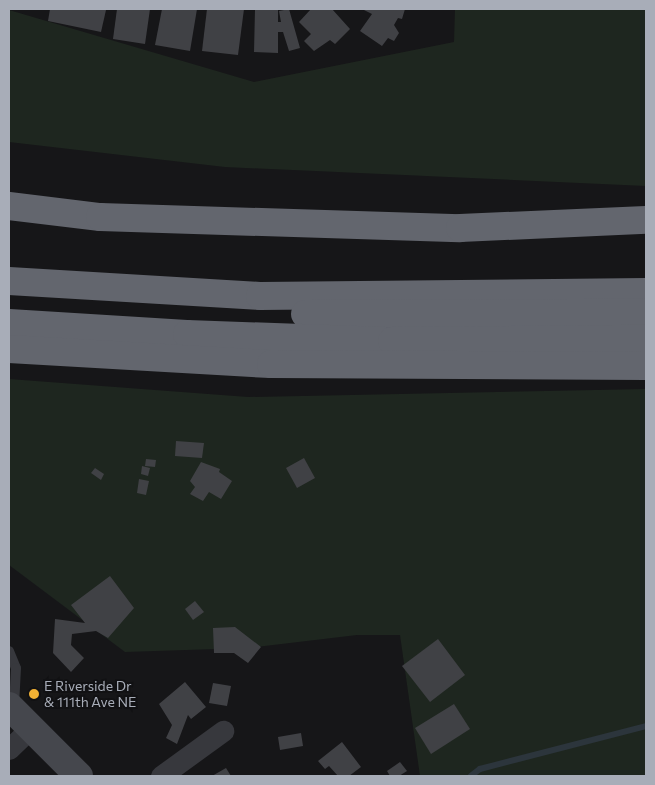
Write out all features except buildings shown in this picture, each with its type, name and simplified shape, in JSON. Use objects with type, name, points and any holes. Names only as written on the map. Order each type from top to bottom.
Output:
[{"type":"highway","points":[[9,206],[100,218],[460,228],[646,220]]},
{"type":"highway","points":[[9,281],[260,296],[646,292]]},
{"type":"highway","points":[[9,300],[299,314],[646,312]]},
{"type":"highway","points":[[9,323],[187,334],[392,341],[646,339]]},
{"type":"highway","points":[[9,349],[271,364],[646,366]]},
{"type":"main road","points":[[18,714],[79,776]]},
{"type":"street","points":[[9,749],[18,714]]},
{"type":"street","points":[[161,776],[223,731]]},
{"type":"lane","points":[[9,651],[16,668],[18,714]]},
{"type":"shaded area","points":[[455,9],[646,9],[646,186],[225,167],[9,142],[9,10],[254,82],[454,42]]},
{"type":"shaded area","points":[[9,379],[248,397],[646,389],[646,776],[420,776],[400,635],[357,635],[247,648],[125,652],[9,565]]},
{"type":"waterway","points":[[471,776],[480,769],[646,726]]},
{"type":"place","name":"E Riverside Dr & 111th Ave NE","points":[[34,694]]}]
